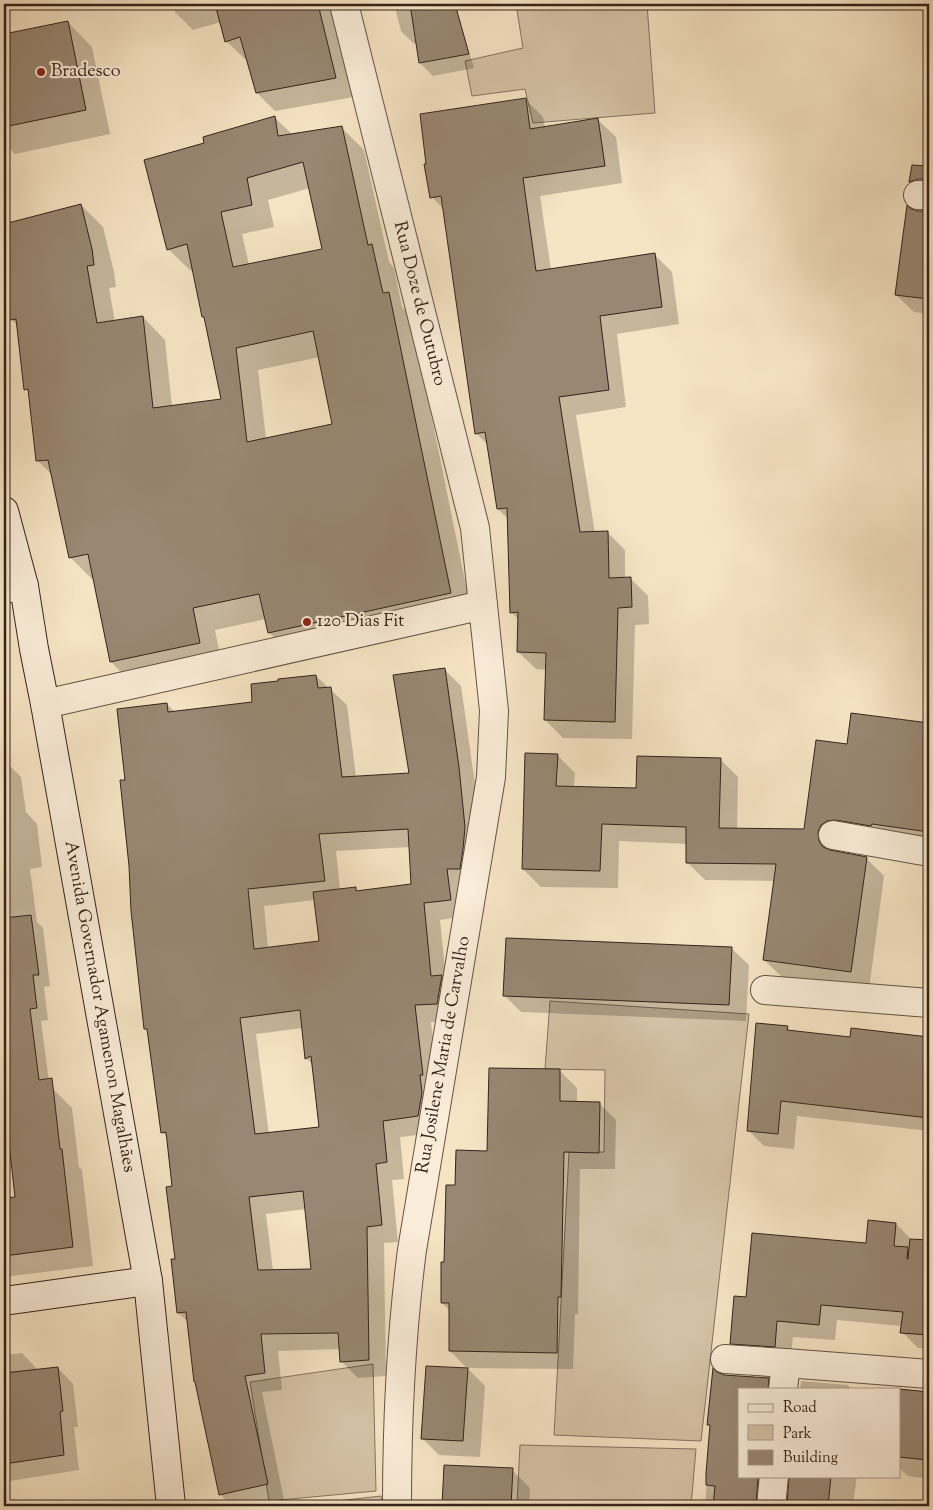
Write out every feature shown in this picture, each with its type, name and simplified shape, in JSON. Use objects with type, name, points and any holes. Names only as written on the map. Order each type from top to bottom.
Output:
[{"type":"street","name":"Rua Doze de Outubro","points":[[344,4],[474,528],[483,605]]},
{"type":"street","name":"Avenida Governador Agamenon Magalhães","points":[[4,510],[14,587],[34,649],[46,704],[148,1280],[171,1506]]},
{"type":"street","points":[[46,704],[483,605]]},
{"type":"street","name":"Rua Josilene Maria de Carvalho","points":[[397,1506],[400,1369],[404,1313],[412,1250],[491,777],[494,711],[483,605]]},
{"type":"street","points":[[833,835],[929,852]]},
{"type":"street","points":[[765,990],[929,1002]]},
{"type":"street","points":[[4,1301],[148,1280]]},
{"type":"street","points":[[724,1359],[785,1376],[929,1374]]},
{"type":"street","points":[[771,1506],[774,1478]]},
{"type":"green space","points":[[516,4],[647,4],[655,113],[533,123],[525,89],[472,96],[465,61],[523,48]]},
{"type":"green space","points":[[550,1001],[749,1014],[701,1441],[554,1435],[569,1152],[604,1152],[605,1070],[545,1069]]},
{"type":"green space","points":[[373,1364],[376,1491],[269,1501],[250,1382]]},
{"type":"green space","points":[[520,1445],[696,1449],[691,1506],[517,1504]]},
{"type":"green space","points":[[381,1496],[382,1506],[293,1506]]},
{"type":"building","points":[[215,4],[318,4],[336,78],[256,93],[240,37],[225,42]]},
{"type":"building","points":[[410,4],[455,4],[469,54],[419,63]]},
{"type":"building","name":"Bradesco","points":[[68,21],[86,110],[4,127],[4,34]]},
{"type":"building","points":[[526,98],[530,129],[598,118],[605,166],[523,178],[536,271],[655,253],[662,307],[600,316],[609,390],[559,397],[580,532],[608,531],[609,578],[631,577],[632,607],[618,608],[615,722],[544,720],[546,653],[517,652],[518,612],[510,613],[507,508],[497,509],[485,432],[475,434],[441,196],[430,198],[424,164],[426,164],[420,114]]},
{"type":"building","points":[[275,116],[278,136],[342,126],[368,245],[372,244],[383,293],[389,292],[451,593],[268,633],[259,594],[193,608],[200,643],[110,662],[88,554],[69,558],[48,460],[36,461],[28,389],[24,390],[16,319],[10,320],[4,281],[4,224],[81,204],[92,249],[94,265],[87,266],[97,323],[143,316],[153,408],[221,399],[187,244],[167,250],[144,160],[204,143],[203,137]],"holes":[[[303,162],[322,249],[233,267],[221,212],[252,205],[247,178]],[[313,331],[332,424],[247,442],[236,348]]]},
{"type":"building","points":[[912,165],[929,166],[929,179],[918,179],[909,182]]},
{"type":"building","points":[[907,205],[911,209],[918,211],[929,211],[929,299],[895,295]]},
{"type":"building","points":[[445,668],[459,767],[465,827],[460,869],[447,869],[451,900],[424,903],[431,976],[442,975],[437,1004],[415,1005],[423,1075],[420,1075],[422,1093],[418,1116],[383,1121],[387,1162],[376,1164],[382,1225],[367,1227],[369,1360],[340,1362],[338,1333],[261,1334],[265,1373],[245,1376],[268,1484],[219,1495],[194,1382],[186,1312],[177,1313],[171,1259],[175,1259],[166,1187],[172,1186],[166,1132],[161,1133],[147,1029],[144,1029],[131,911],[129,866],[120,780],[125,780],[117,709],[167,703],[168,712],[252,702],[251,684],[316,675],[318,688],[331,687],[342,777],[409,773],[393,675]],"holes":[[[408,829],[411,884],[356,891],[356,887],[313,892],[319,941],[254,949],[248,889],[325,881],[319,834]],[[300,1010],[305,1059],[311,1056],[319,1127],[255,1134],[240,1018]],[[303,1191],[311,1269],[258,1270],[249,1197]]]},
{"type":"building","points":[[851,713],[929,723],[929,832],[835,820],[827,821],[821,825],[818,832],[819,841],[823,847],[867,857],[851,972],[763,960],[776,864],[686,863],[686,827],[602,824],[600,871],[522,869],[525,753],[558,754],[556,786],[636,788],[637,756],[721,758],[719,828],[804,829],[816,740],[847,744]]},
{"type":"building","points":[[31,915],[39,975],[33,975],[37,1008],[30,1009],[39,1080],[52,1078],[73,1247],[4,1256],[4,1198],[15,1197],[4,1100],[4,918]]},
{"type":"building","points":[[506,938],[732,947],[729,1005],[503,996]]},
{"type":"building","points":[[756,1023],[788,1026],[787,1030],[850,1037],[851,1028],[929,1037],[929,1118],[781,1101],[778,1134],[747,1131]]},
{"type":"building","points":[[489,1068],[560,1069],[560,1101],[600,1102],[599,1153],[564,1152],[561,1297],[558,1297],[557,1353],[449,1351],[449,1303],[441,1303],[441,1262],[444,1262],[446,1185],[455,1185],[456,1150],[487,1151]]},
{"type":"building","points":[[868,1220],[896,1223],[894,1246],[908,1247],[907,1259],[910,1239],[929,1240],[929,1335],[900,1333],[903,1312],[821,1305],[819,1325],[777,1321],[775,1347],[730,1344],[734,1296],[746,1297],[752,1233],[866,1243]]},
{"type":"building","points":[[426,1366],[468,1368],[463,1441],[421,1439]]},
{"type":"building","points":[[58,1367],[63,1411],[60,1412],[64,1455],[4,1464],[4,1373]]},
{"type":"building","points":[[713,1368],[724,1375],[769,1378],[768,1388],[738,1388],[738,1478],[758,1478],[756,1506],[713,1506],[715,1486],[706,1485],[710,1425],[707,1425]]},
{"type":"building","points":[[900,1389],[929,1392],[927,1460],[900,1457]]},
{"type":"building","points":[[444,1465],[513,1468],[511,1506],[442,1506]]},
{"type":"building","points":[[789,1478],[831,1478],[828,1506],[787,1506]]},
{"type":"place","name":"Bradesco","points":[[41,72]]},
{"type":"place","name":"120 Dias Fit","points":[[307,622]]}]
